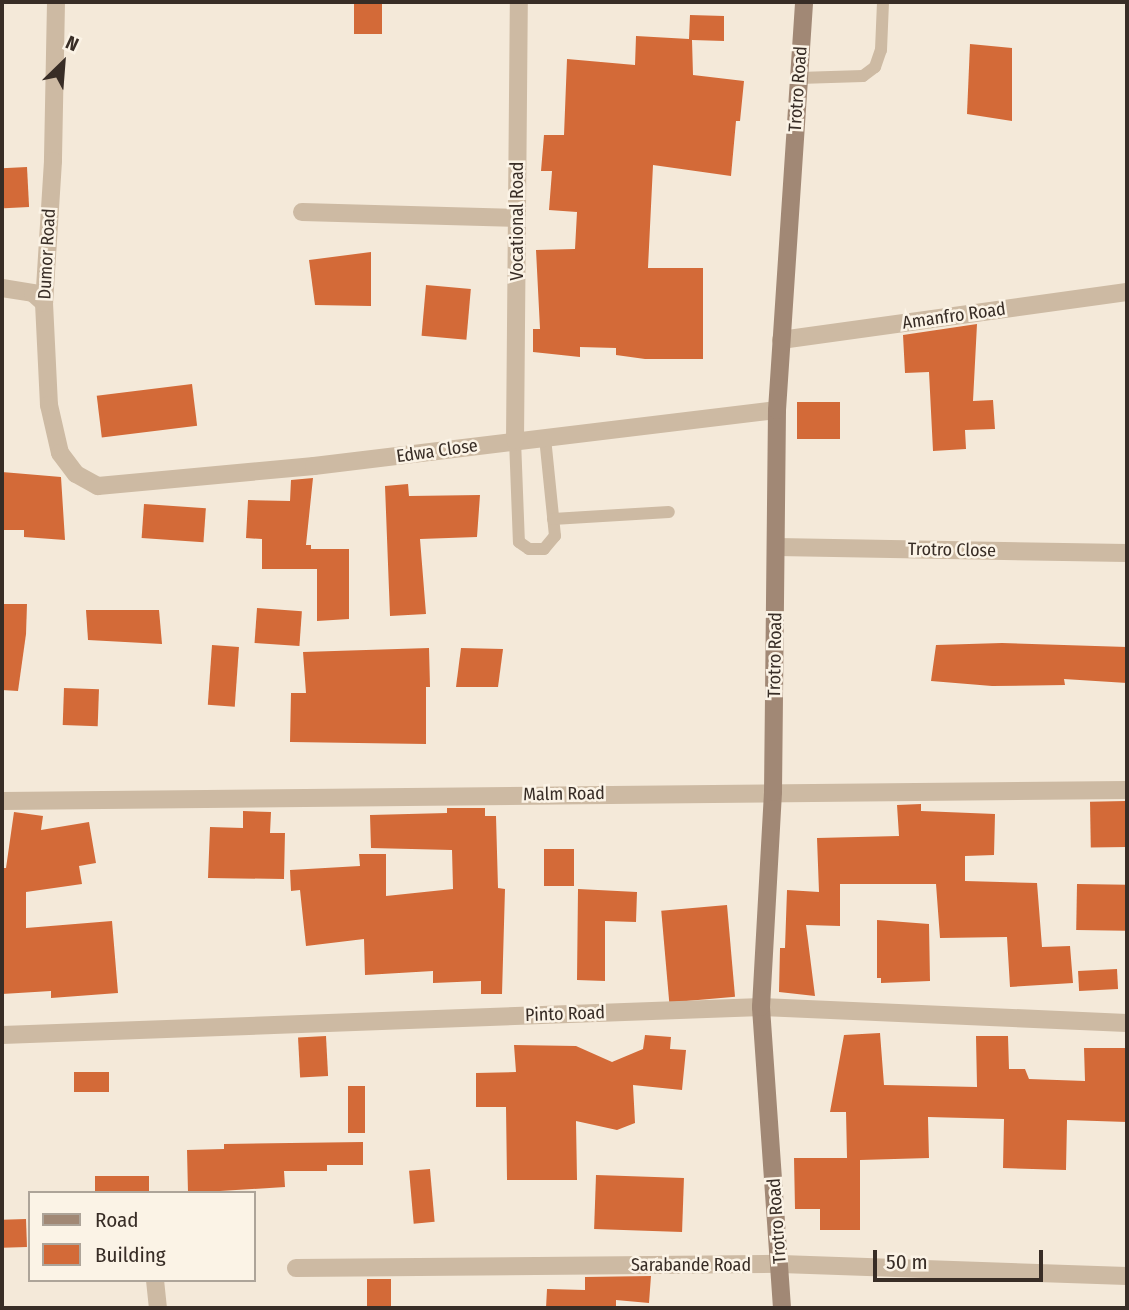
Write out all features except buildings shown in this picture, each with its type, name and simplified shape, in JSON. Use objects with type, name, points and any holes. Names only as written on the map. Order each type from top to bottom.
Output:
[{"type":"street","name":"Dumor Road","points":[[56,2],[53,160],[44,303],[49,405],[60,453],[76,474],[98,486]]},
{"type":"street","name":"Vocational Road","points":[[515,440],[519,2]]},
{"type":"street","name":"Trotro Road","points":[[782,1308],[761,1007],[774,792],[776,410],[804,2]]},
{"type":"street","points":[[303,212],[517,218]]},
{"type":"street","points":[[2,288],[33,293],[44,303]]},
{"type":"street","name":"Amanfro Road","points":[[781,340],[1127,292]]},
{"type":"street","name":"Edwa Close","points":[[98,486],[314,466],[776,410]]},
{"type":"street","name":"Trotro Close","points":[[777,547],[1127,553]]},
{"type":"street","name":"Malm Road","points":[[2,801],[1127,790]]},
{"type":"street","name":"Pinto Road","points":[[2,1035],[761,1007],[1127,1023]]},
{"type":"street","name":"Sarabande Road","points":[[296,1268],[781,1264],[1127,1276]]},
{"type":"street","points":[[155,1282],[158,1308]]},
{"type":"lane","points":[[799,78],[863,76],[875,67],[881,50],[883,2]]},
{"type":"lane","points":[[515,440],[519,542],[530,549],[550,546],[555,536],[545,437]]},
{"type":"lane","points":[[554,519],[669,512]]}]
